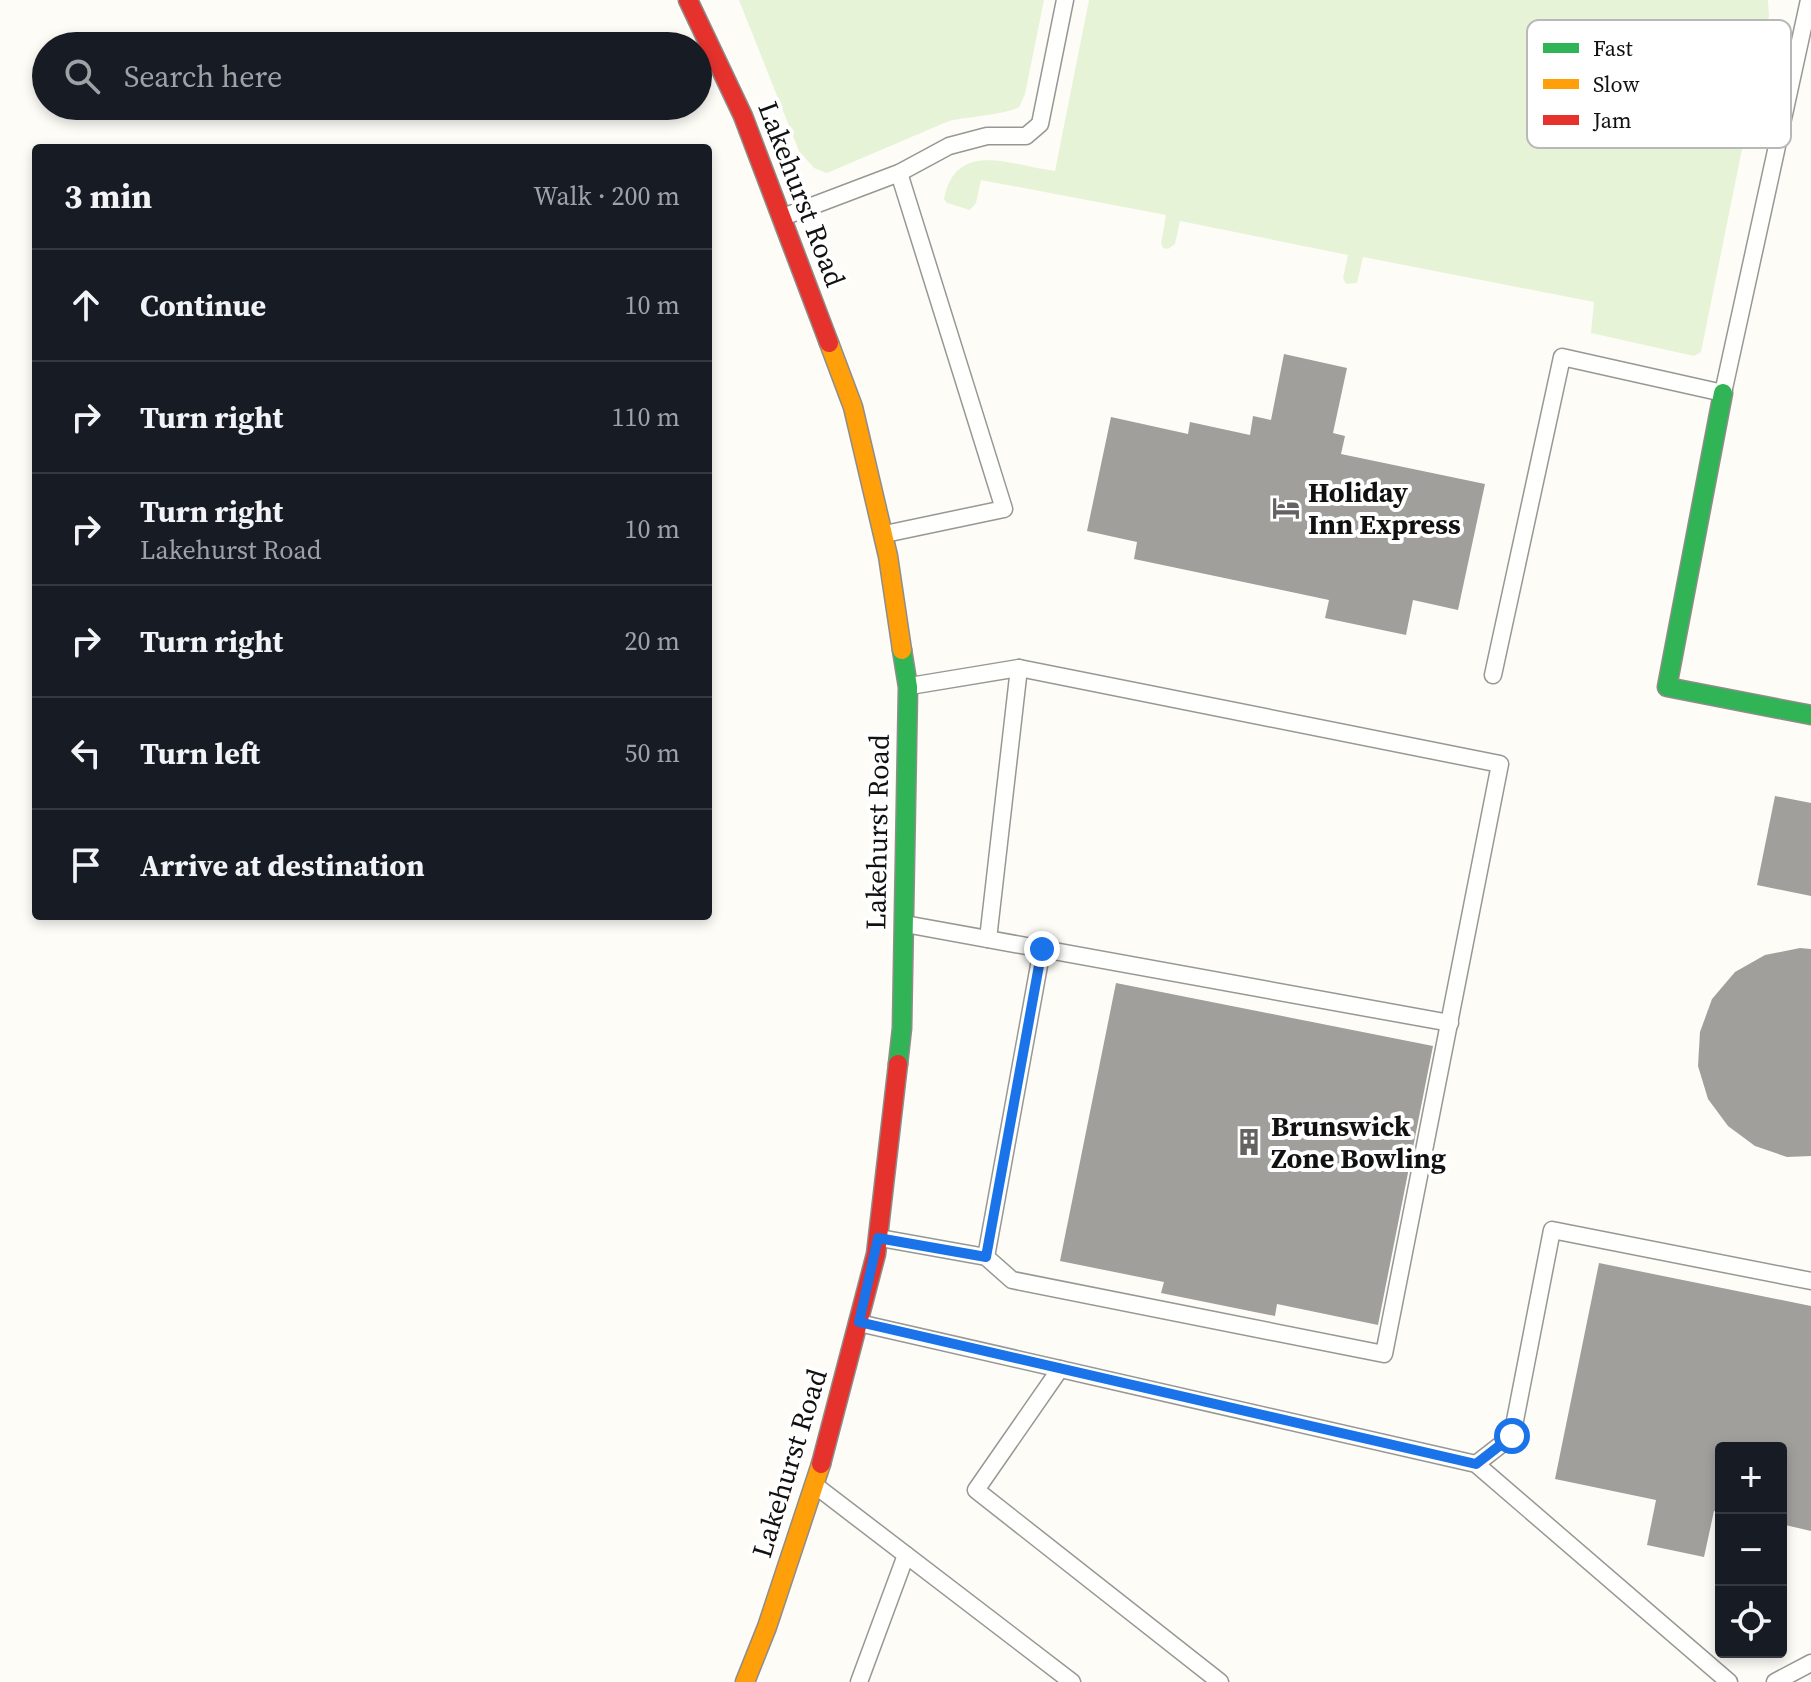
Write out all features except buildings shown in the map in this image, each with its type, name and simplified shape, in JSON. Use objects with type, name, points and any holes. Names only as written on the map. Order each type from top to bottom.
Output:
[{"type":"street","name":"Lakehurst Road","points":[[688,0],[703,32]]},
{"type":"street","name":"Lakehurst Road","points":[[712,51],[743,116],[853,407],[883,535],[908,687],[902,1028],[878,1238],[815,1485],[745,1682]]},
{"type":"street","points":[[1723,393],[1667,687],[1811,715]]},
{"type":"lane","points":[[782,217],[899,173],[949,146],[987,136],[1026,136],[1040,124],[1065,0]]},
{"type":"lane","points":[[1791,115],[1803,66],[1809,0]]},
{"type":"lane","points":[[1493,675],[1562,357],[1723,393],[1783,148]]},
{"type":"lane","points":[[883,535],[1004,509],[899,173]]},
{"type":"lane","points":[[988,939],[1019,668]]},
{"type":"lane","points":[[878,1238],[986,1257],[1012,1280],[1384,1354],[1500,764],[1019,668],[908,687]]},
{"type":"lane","points":[[904,924],[1450,1023]]},
{"type":"lane","points":[[986,1257],[1042,949]]},
{"type":"lane","points":[[1476,1464],[1512,1436],[1552,1230],[1811,1281]]},
{"type":"lane","points":[[859,1322],[1476,1464],[1729,1682]]},
{"type":"lane","points":[[1060,1369],[976,1490],[1220,1682]]},
{"type":"lane","points":[[815,1485],[1072,1682]]},
{"type":"lane","points":[[859,1682],[906,1555]]},
{"type":"lane","points":[[1775,1682],[1811,1663]]},
{"type":"green space","points":[[739,0],[1044,0],[1020,106],[949,121],[827,173],[814,168],[799,151]]},
{"type":"green space","points":[[1089,0],[1768,0],[1768,20],[1527,20],[1527,148],[1742,148],[1701,352],[1694,356],[1591,333],[1594,302],[1363,257],[1357,283],[1346,284],[1343,278],[1348,255],[1180,221],[1175,244],[1168,249],[1161,244],[1166,215],[981,180],[976,203],[970,210],[947,203],[944,199],[950,180],[960,168],[973,162],[988,160],[1055,171]]},
{"type":"traffic: fast","points":[[1723,393],[1667,687],[1811,715]]},
{"type":"traffic: fast","points":[[898,1064],[902,1028],[908,687],[902,650]]},
{"type":"traffic: slow","points":[[829,343],[853,407],[888,556],[902,650]]},
{"type":"traffic: slow","points":[[745,1682],[767,1627],[821,1464]]},
{"type":"traffic: jam","points":[[688,0],[703,32]]},
{"type":"traffic: jam","points":[[712,51],[743,116],[829,343]]},
{"type":"traffic: jam","points":[[821,1464],[876,1254],[898,1064]]},
{"type":"place","name":"Holiday Inn Express","points":[[1286,508]]},
{"type":"place","name":"Brunswick Zone Bowling","points":[[1249,1142]]},
{"type":"route","points":[[1042,949],[986,1257],[878,1238],[859,1322],[1476,1464],[1512,1436]]}]
